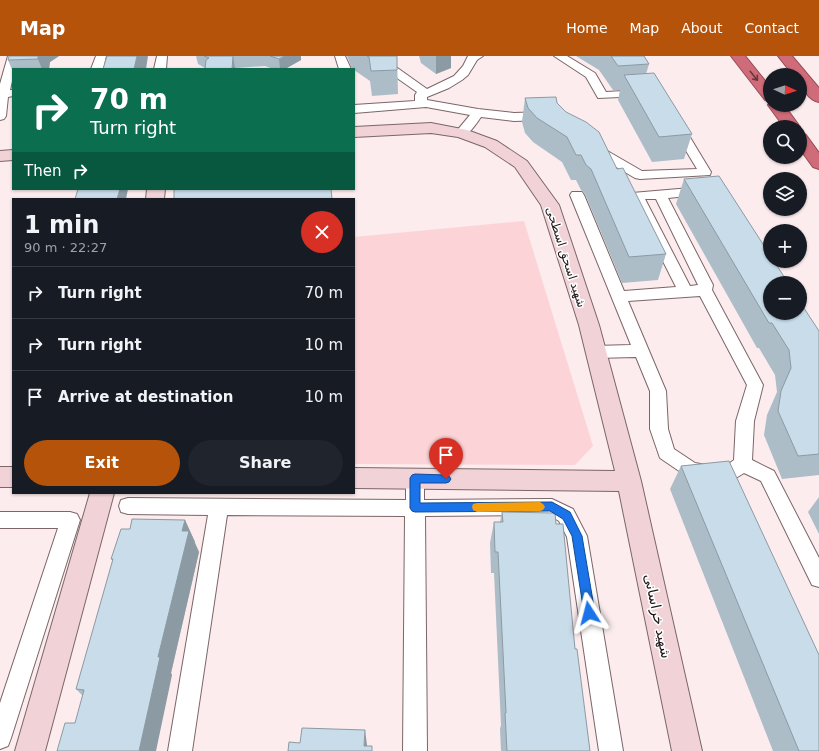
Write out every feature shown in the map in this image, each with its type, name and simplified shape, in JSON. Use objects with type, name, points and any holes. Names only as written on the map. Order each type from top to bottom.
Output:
[{"type":"highway","points":[[738,56],[763,88]]},
{"type":"highway","points":[[785,56],[819,98]]},
{"type":"highway","points":[[807,148],[819,164]]},
{"type":"street","points":[[0,116],[8,94],[13,56]]},
{"type":"street","points":[[98,68],[101,56]]},
{"type":"street","points":[[160,68],[162,56]]},
{"type":"street","points":[[340,56],[345,68]]},
{"type":"street","points":[[387,56],[391,69],[426,98],[478,113],[514,117],[560,116]]},
{"type":"street","points":[[559,56],[591,75],[602,96],[656,92]]},
{"type":"street","points":[[355,109],[426,98],[457,80],[469,68],[473,57]]},
{"type":"street","points":[[582,140],[602,154],[640,175],[705,172],[668,112]]},
{"type":"street","points":[[461,133],[478,113]]},
{"type":"street","name":"شهید اسحق اسطحی","points":[[355,132],[431,128],[461,133],[491,144],[521,164],[550,205],[595,352],[629,481]]},
{"type":"street","points":[[0,156],[12,155]]},
{"type":"street","points":[[685,291],[637,196],[717,190]]},
{"type":"street","points":[[577,195],[640,351],[658,391],[659,429],[666,453],[691,470],[728,483],[743,464],[745,421],[755,385],[705,290],[706,285],[660,194]]},
{"type":"street","points":[[619,297],[705,290]]},
{"type":"street","points":[[595,352],[640,351]]},
{"type":"street","points":[[743,464],[768,476],[819,578]]},
{"type":"street","points":[[0,477],[12,477]]},
{"type":"street","points":[[355,478],[629,481]]},
{"type":"street","points":[[415,478],[415,751]]},
{"type":"street","name":"شهید خراسانی","points":[[629,481],[687,751]]},
{"type":"street","points":[[30,751],[102,494]]},
{"type":"street","points":[[128,506],[415,508],[552,507],[566,515],[577,536],[611,751]]},
{"type":"street","points":[[180,751],[219,506]]},
{"type":"street","points":[[0,520],[70,520],[0,738]]},
{"type":"shaded area","points":[[524,221],[593,446],[575,465],[355,464],[355,237]]},
{"type":"building","points":[[9,56],[38,56],[38,59],[8,60]]},
{"type":"building","points":[[107,56],[137,56],[134,68],[103,68]]},
{"type":"building","points":[[204,56],[233,56],[232,68],[205,68],[206,60],[209,58]]},
{"type":"building","points":[[270,56],[285,56],[279,59]]},
{"type":"building","points":[[367,56],[397,56],[397,70],[371,71],[369,57]]},
{"type":"building","points":[[611,56],[644,56],[649,64],[618,66]]},
{"type":"building","points":[[654,73],[692,134],[659,137],[624,75]]},
{"type":"building","points":[[556,97],[557,103],[566,112],[586,122],[599,132],[617,169],[623,168],[666,254],[629,257],[591,169],[586,165],[581,155],[576,155],[567,137],[537,118],[528,108],[525,98]]},
{"type":"building","points":[[719,176],[763,244],[763,268],[778,268],[784,276],[763,276],[763,313],[684,179]]},
{"type":"building","points":[[78,190],[120,190],[117,198],[75,198]]},
{"type":"building","points":[[174,190],[331,190],[332,198],[174,198]]},
{"type":"building","points":[[807,313],[819,331],[819,454],[798,456],[778,411],[781,391],[791,368],[789,350],[772,323],[769,323],[767,320],[807,320]]},
{"type":"building","points":[[729,461],[819,655],[819,751],[799,751],[681,466]]},
{"type":"building","points":[[502,512],[555,513],[556,524],[563,524],[575,649],[577,649],[590,751],[507,751],[498,552],[495,552],[494,522],[503,522]]},
{"type":"building","points":[[132,519],[185,520],[182,531],[189,531],[158,657],[160,657],[139,751],[57,751],[65,723],[75,723],[84,690],[76,689],[113,559],[111,559],[121,529],[130,529]]},
{"type":"building","points":[[302,728],[365,730],[364,746],[372,746],[372,751],[288,751],[289,742],[300,743]]},
{"type":"slow traffic","points":[[477,507],[540,507]]},
{"type":"route","points":[[446,479],[415,478],[415,508],[552,507],[566,515],[577,536],[589,613]]}]
